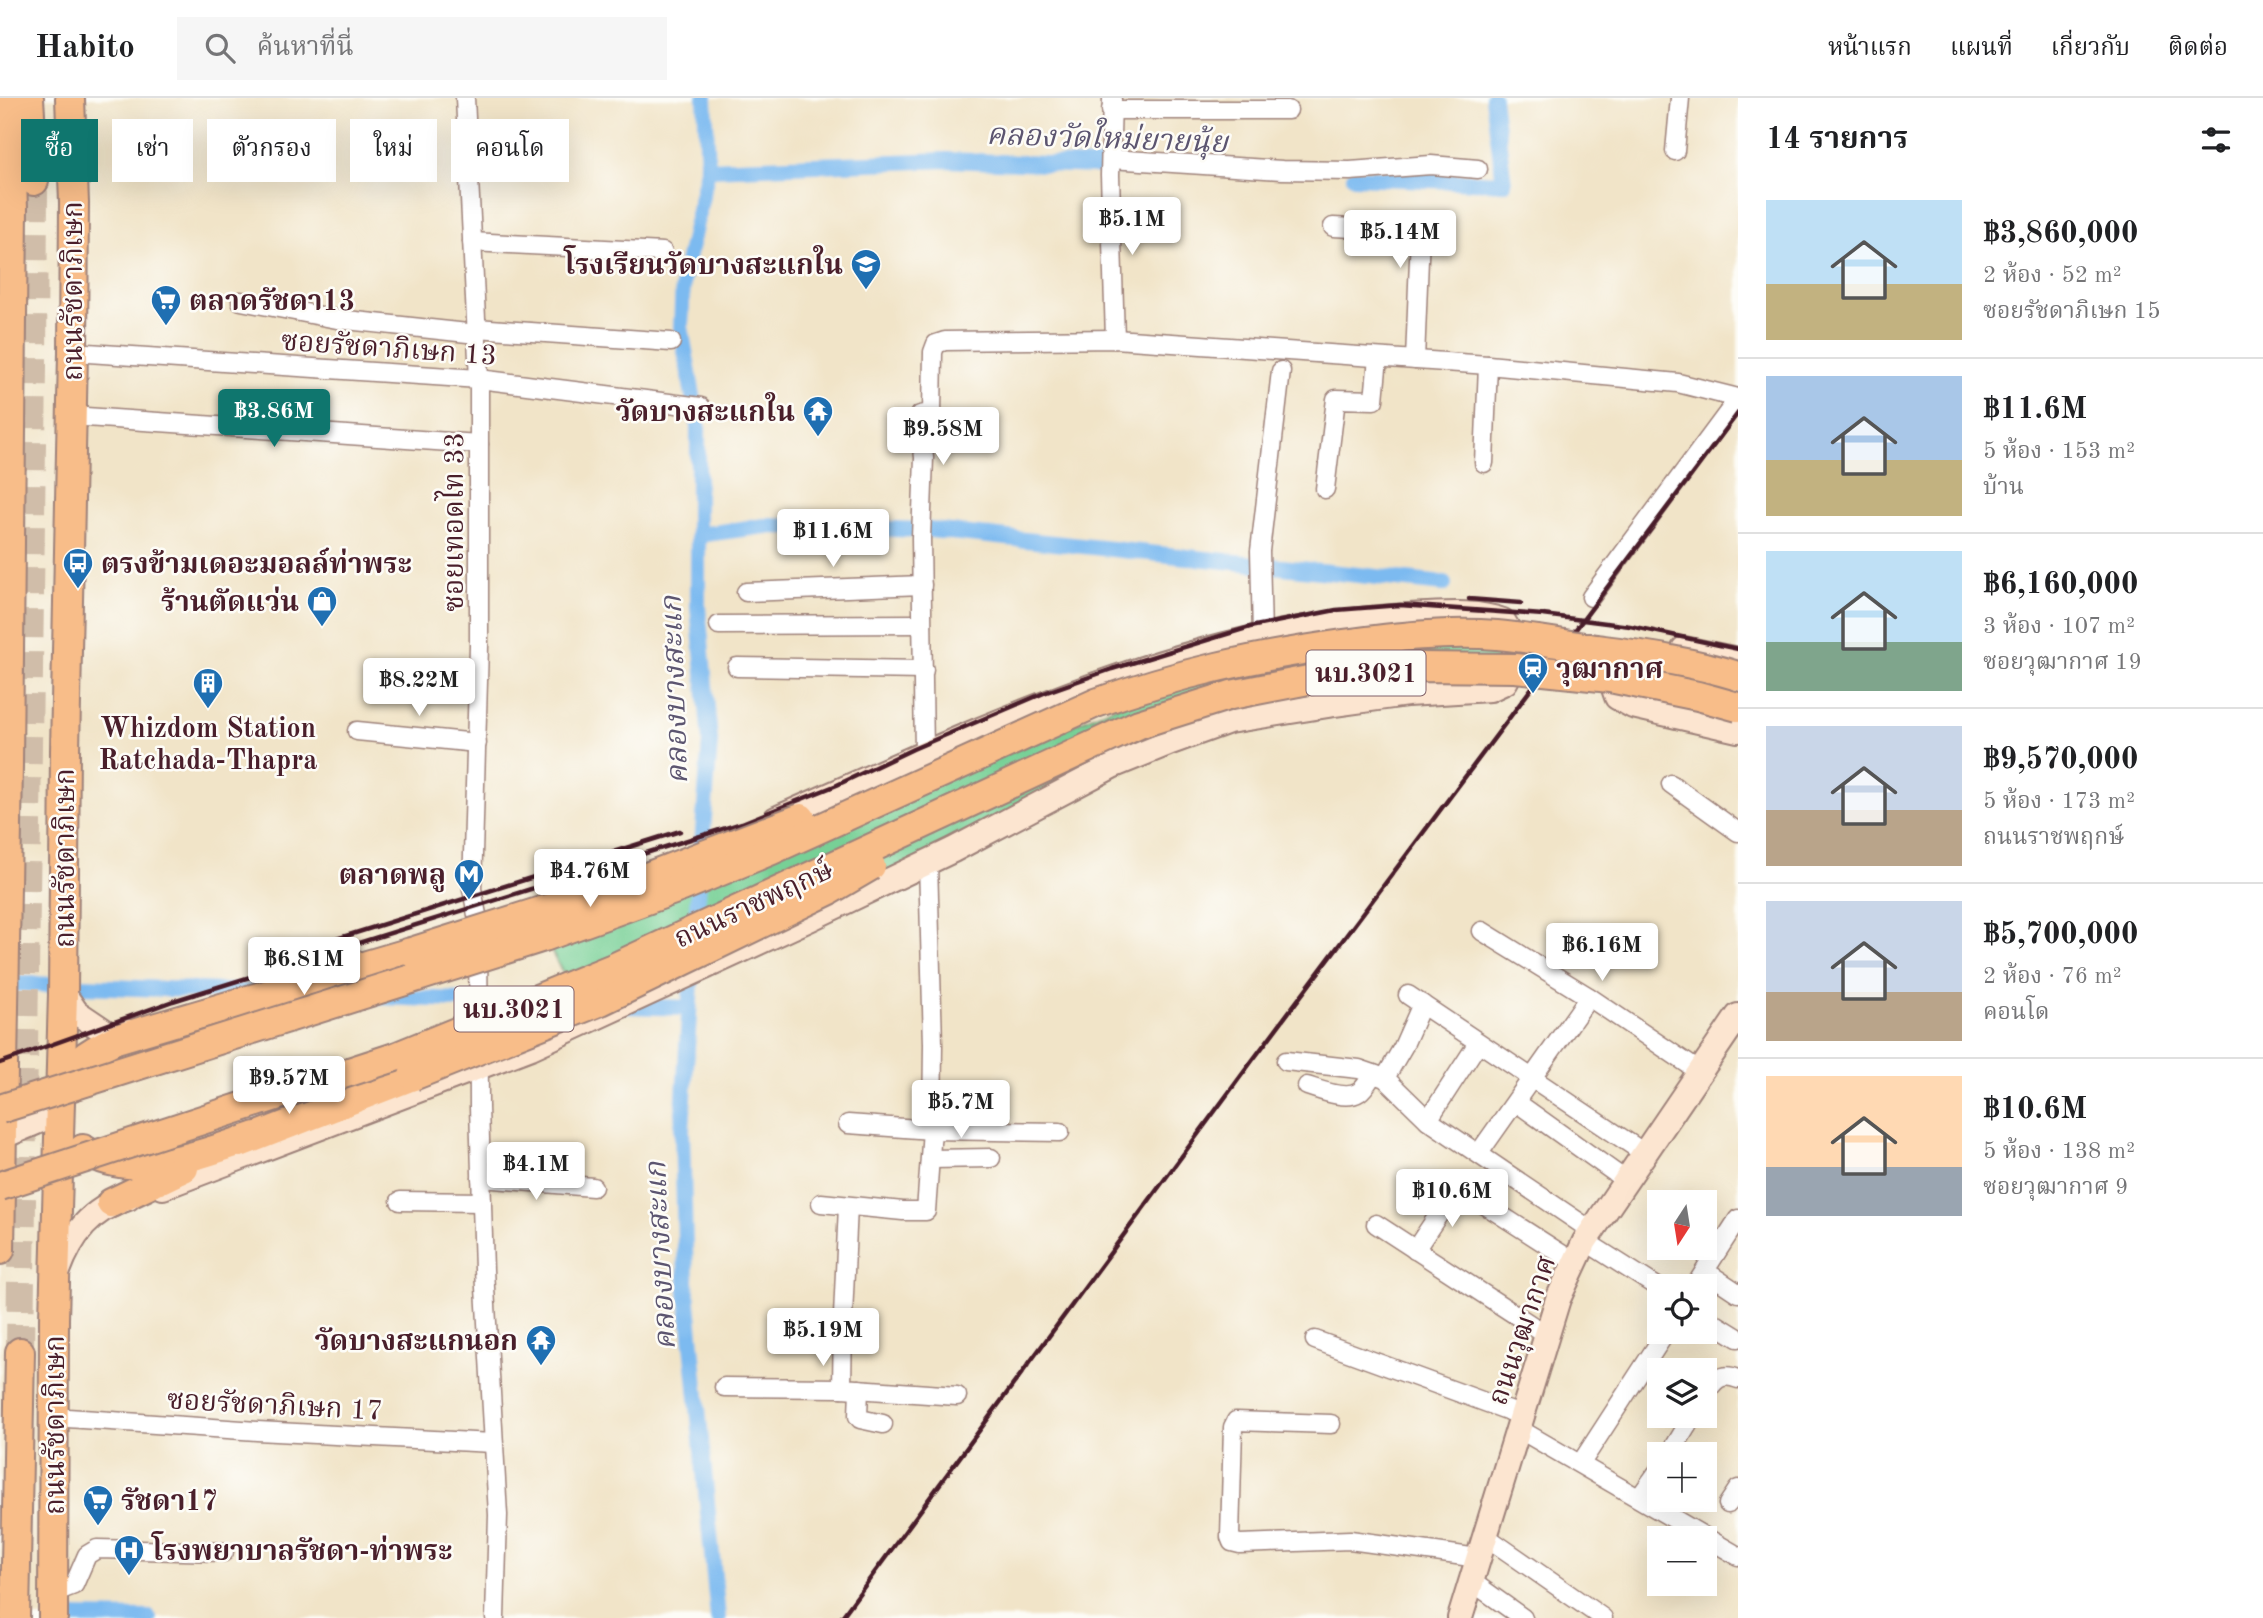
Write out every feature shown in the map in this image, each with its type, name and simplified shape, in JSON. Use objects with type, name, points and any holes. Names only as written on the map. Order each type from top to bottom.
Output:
[{"type":"main road","name":"ถนนรัชดาภิเษก","points":[[0,1250],[13,208],[9,98]]},
{"type":"main road","points":[[29,98],[43,181],[48,98]]},
{"type":"main road","name":"ถนนรัชดาภิเษก","points":[[53,1605],[54,1319],[63,993],[65,724],[73,352],[74,216],[70,98]]},
{"type":"main road","name":"ถนนราชพฤกษ์","points":[[57,1273],[80,1228],[111,1203],[209,1172],[531,1047],[691,975],[928,862],[1112,766],[1229,721],[1397,696],[1490,690],[1505,682],[1514,666],[1515,650],[1503,621],[1487,615],[1383,618],[1262,636],[1127,673],[981,730],[775,820],[596,883],[173,1013],[116,1039]]},
{"type":"main road","name":"ถนนราชพฤกษ์","points":[[0,1109],[531,941],[613,912],[772,850],[1106,699],[1214,666],[1275,654],[1434,634],[1497,635],[1618,652],[1738,676]]},
{"type":"main road","points":[[1738,660],[1646,642],[1622,648],[1613,663],[1610,677],[1617,697],[1633,706],[1738,730]]},
{"type":"main road","name":"ถนนราชพฤกษ์","points":[[0,1186],[395,1057],[613,968],[1139,724],[1231,695],[1324,677],[1418,667],[1515,668],[1610,678],[1738,707]]},
{"type":"main road","points":[[256,1136],[171,1161],[118,1162],[89,1153],[66,1133],[60,1112],[65,1083],[80,1060],[116,1039],[411,952],[636,881],[947,760],[1040,729]]},
{"type":"main road","points":[[111,1203],[256,1136],[601,1001],[830,890],[1009,784]]},
{"type":"main road","points":[[63,993],[76,1012],[116,1039]]},
{"type":"main road","name":"ถนนวุฒากาศ","points":[[1460,1618],[1559,1299],[1584,1244],[1738,1016]]},
{"type":"main road","points":[[0,1137],[60,1112]]},
{"type":"main road","name":"ถนนรัชดาภิเษก","points":[[15,1618],[29,1352],[33,1618]]},
{"type":"street","name":"ซอยเทอดไท 33","points":[[465,98],[479,379],[479,646],[472,889],[478,920],[481,1178],[498,1515],[495,1618]]},
{"type":"street","points":[[1675,151],[1680,98]]},
{"type":"street","points":[[1115,339],[1110,165],[1112,104],[1289,110]]},
{"type":"street","points":[[1110,165],[1350,171],[1431,165],[1478,169]]},
{"type":"street","points":[[1333,227],[1413,231],[1420,234],[1415,360]]},
{"type":"street","points":[[472,242],[663,251]]},
{"type":"street","points":[[241,301],[343,320],[671,342]]},
{"type":"street","points":[[924,754],[921,529],[924,458],[920,415],[932,413],[933,352],[936,344],[945,341],[1115,339],[1488,365],[1678,383],[1738,399],[1591,597]]},
{"type":"street","name":"ซอยรัชดาภิเษก 13","points":[[73,352],[479,379],[701,407]]},
{"type":"street","points":[[1325,489],[1336,398],[1374,400],[1378,358]]},
{"type":"street","points":[[1484,463],[1488,365]]},
{"type":"street","points":[[1262,636],[1260,551],[1280,371]]},
{"type":"street","points":[[71,416],[479,444]]},
{"type":"street","points":[[746,592],[922,585]]},
{"type":"street","points":[[719,625],[922,624]]},
{"type":"street","points":[[737,667],[923,670]]},
{"type":"street","points":[[357,731],[477,743]]},
{"type":"street","points":[[1671,784],[1738,832]]},
{"type":"street","points":[[821,1203],[924,1212],[928,1201],[933,1044],[928,862]]},
{"type":"street","points":[[1482,930],[1589,997],[1700,1072]]},
{"type":"street","points":[[1479,1153],[1589,997]]},
{"type":"street","points":[[1307,1086],[1329,1093],[1355,1095],[1361,1091],[1379,1076],[1403,1047],[1415,1000],[1644,1153]]},
{"type":"street","points":[[1428,1120],[1478,1043]]},
{"type":"street","points":[[1286,1061],[1359,1069],[1379,1076],[1428,1120],[1479,1153],[1584,1244]]},
{"type":"street","points":[[1516,1102],[1625,1180]]},
{"type":"street","points":[[848,1124],[932,1130],[1060,1132]]},
{"type":"street","points":[[931,1159],[991,1158]]},
{"type":"street","points":[[481,1178],[593,1186]]},
{"type":"street","points":[[1415,1250],[1457,1187],[1584,1244],[1647,1281]]},
{"type":"street","points":[[400,1201],[482,1202]]},
{"type":"street","points":[[848,1206],[843,1316],[850,1389],[860,1419],[883,1424]]},
{"type":"street","points":[[1703,1274],[1738,1219]]},
{"type":"street","points":[[1376,1224],[1548,1336]]},
{"type":"street","points":[[1717,1285],[1738,1293]]},
{"type":"street","points":[[1717,1325],[1738,1338]]},
{"type":"street","points":[[1315,1340],[1521,1422],[1581,1463],[1738,1556]]},
{"type":"street","points":[[1581,1463],[1658,1344]]},
{"type":"street","points":[[1717,1381],[1726,1375],[1738,1379]]},
{"type":"street","points":[[724,1387],[850,1389],[957,1396]]},
{"type":"street","name":"ซอยรัชดาภิเษก 17","points":[[53,1417],[493,1443]]},
{"type":"street","points":[[1331,1424],[1236,1421],[1233,1427],[1232,1542],[1240,1544],[1350,1540],[1478,1558],[1603,1618]]},
{"type":"street","points":[[1639,1498],[1647,1486]]},
{"type":"street","points":[[53,1605],[74,1585],[87,1555],[97,1549],[224,1552]]},
{"type":"street","points":[[1478,1558],[1523,1618]]},
{"type":"green space","points":[[1505,646],[1497,675],[1224,716],[586,1016],[550,949],[1254,647]]},
{"type":"waterway","name":"คลองบางสะแก","points":[[695,934],[710,741],[698,607],[698,424],[681,328],[683,281],[708,169],[705,98]]},
{"type":"waterway","name":"คลองวัดใหม่ยายนุ้ย","points":[[1354,177],[1504,183],[1493,98]]},
{"type":"waterway","name":"คลองวัดใหม่ยายนุ้ย","points":[[708,169],[947,160],[1122,167]]},
{"type":"waterway","points":[[698,535],[765,526],[931,530],[1444,584]]},
{"type":"waterway","name":"คลองบางสะแก","points":[[692,966],[682,1130],[686,1282],[718,1618]]},
{"type":"waterway","points":[[0,983],[249,992]]},
{"type":"waterway","points":[[380,997],[515,1002]]},
{"type":"waterway","points":[[629,1006],[688,1008]]},
{"type":"waterway","points":[[67,1617],[149,1618]]},
{"type":"tunnel","points":[[20,1352],[34,182]]},
{"type":"railway","points":[[841,1618],[1252,1061],[1738,413]]},
{"type":"railway","points":[[1469,599],[1521,603]]},
{"type":"railway","points":[[0,1063],[173,1001],[742,823],[837,785],[1044,693],[1112,669],[1250,627],[1336,610],[1400,605],[1543,615],[1630,626],[1738,649]]},
{"type":"railway","points":[[276,958],[680,831]]},
{"type":"place","name":"โรงเรียนวัดบางสะแกใน","points":[[866,291]]},
{"type":"place","name":"ตลาดรัชดา13","points":[[166,327]]},
{"type":"place","name":"วัดบางสะแกใน","points":[[818,438]]},
{"type":"place","name":"ตรงข้ามเดอะมอลล์ท่าพระ","points":[[78,590]]},
{"type":"place","name":"ร้านตัดแว่น","points":[[322,628]]},
{"type":"place","name":"วุฒากาศ","points":[[1533,695]]},
{"type":"place","name":"Whizdom Station Ratchada-Thapra","points":[[208,710]]},
{"type":"place","name":"ตลาดพลู","points":[[469,901]]},
{"type":"place","name":"วัดบางสะแกนอก","points":[[541,1367]]},
{"type":"place","name":"รัชดา17","points":[[98,1527]]},
{"type":"place","name":"โรงพยาบาลรัชดา-ท่าพระ","points":[[129,1577]]}]
